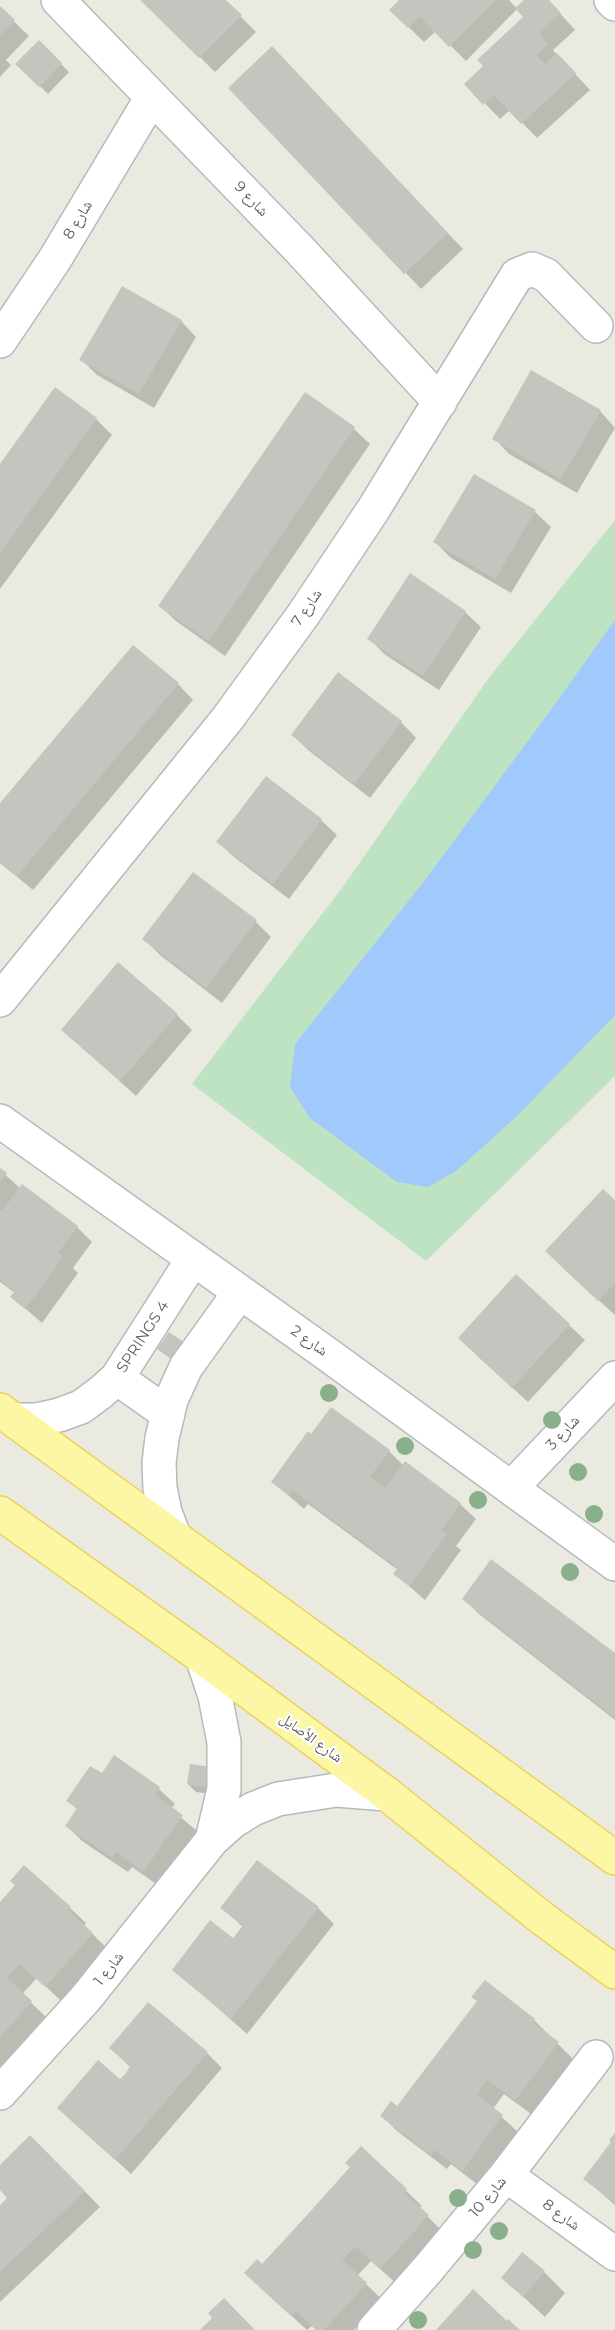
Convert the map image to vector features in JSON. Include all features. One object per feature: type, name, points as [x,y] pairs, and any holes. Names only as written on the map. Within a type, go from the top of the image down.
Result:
[{"type":"main road","points":[[7,1415],[615,1858]]},
{"type":"main road","name":"شارع الأصايل","points":[[0,1513],[202,1657],[387,1794],[543,1919],[615,1972]]},
{"type":"street","name":"شارع 9","points":[[57,0],[299,249],[440,402]]},
{"type":"street","points":[[611,0],[615,4]]},
{"type":"street","name":"شارع 8","points":[[0,341],[55,259],[152,97]]},
{"type":"street","name":"شارع 7","points":[[0,1000],[228,717],[303,615],[373,510],[512,280],[524,271],[539,271],[546,275],[596,326]]},
{"type":"street","name":"شارع 2","points":[[0,1121],[615,1564]]},
{"type":"street","name":"SPRINGS 4","points":[[7,1415],[36,1420],[59,1415],[81,1407],[100,1394],[117,1378],[194,1260]]},
{"type":"street","points":[[174,1536],[165,1512],[160,1488],[161,1446],[175,1388],[186,1367],[249,1299]]},
{"type":"street","points":[[117,1378],[168,1414]]},
{"type":"street","name":"شارع 3","points":[[512,1488],[615,1378]]},
{"type":"street","name":"شارع 1","points":[[202,1657],[215,1696],[224,1742],[225,1789],[212,1840]]},
{"type":"street","name":"شارع 1","points":[[0,2093],[86,1998],[212,1840],[232,1822],[253,1809],[278,1799],[336,1790],[387,1794]]},
{"type":"street","name":"شارع 10","points":[[374,2330],[506,2175],[596,2057]]},
{"type":"street","name":"شارع 8","points":[[506,2175],[615,2254]]},
{"type":"green space","points":[[615,520],[615,1076],[426,1261],[192,1084],[342,888],[488,679]]},
{"type":"water","points":[[615,620],[615,1015],[516,1117],[456,1171],[428,1187],[397,1182],[310,1118],[290,1087],[295,1044],[422,884]]},
{"type":"building","points":[[140,0],[226,0],[242,15],[199,58]]},
{"type":"building","points":[[399,0],[496,0],[449,47],[420,17],[408,28],[389,10]]},
{"type":"building","points":[[524,0],[549,0],[561,13],[539,33],[548,44],[536,55],[545,64],[557,53],[576,73],[521,124],[494,95],[483,105],[464,84],[483,66],[477,60],[523,17],[515,8]]},
{"type":"building","points":[[0,6],[15,20],[0,35]]},
{"type":"building","points":[[39,40],[62,63],[39,87],[15,64]]},
{"type":"building","points":[[272,46],[448,233],[404,274],[228,88]]},
{"type":"building","points":[[122,286],[182,320],[139,394],[79,360]]},
{"type":"building","points":[[531,370],[601,410],[561,479],[492,439]]},
{"type":"building","points":[[55,387],[97,418],[0,553],[0,464]]},
{"type":"building","points":[[305,392],[355,427],[209,641],[158,606]]},
{"type":"building","points":[[474,474],[536,510],[495,579],[433,542]]},
{"type":"building","points":[[410,573],[466,611],[423,676],[367,639]]},
{"type":"building","points":[[133,645],[179,683],[17,876],[0,862],[0,803]]},
{"type":"building","points":[[338,672],[402,721],[354,784],[291,735]]},
{"type":"building","points":[[266,776],[322,819],[273,884],[216,842]]},
{"type":"building","points":[[193,872],[257,920],[206,988],[142,939]]},
{"type":"building","points":[[118,962],[178,1014],[120,1081],[61,1030]]},
{"type":"building","points":[[0,1168],[7,1173],[0,1182]]},
{"type":"building","points":[[22,1184],[78,1226],[58,1253],[63,1257],[25,1309],[10,1297],[15,1291],[0,1280],[0,1210],[2,1211]]},
{"type":"building","points":[[603,1189],[615,1200],[615,1283],[598,1301],[545,1251]]},
{"type":"building","points":[[516,1274],[570,1324],[512,1388],[458,1338]]},
{"type":"building","points":[[169,1332],[188,1345],[175,1362],[157,1349]]},
{"type":"building","points":[[331,1407],[390,1450],[370,1477],[373,1480],[385,1488],[405,1461],[461,1503],[441,1530],[447,1534],[409,1586],[393,1574],[398,1568],[292,1490],[288,1495],[271,1482],[308,1431],[311,1434]]},
{"type":"building","points":[[491,1559],[615,1653],[615,1718],[462,1599]]},
{"type":"building","points":[[114,1755],[160,1787],[155,1795],[183,1815],[143,1872],[116,1852],[112,1858],[65,1826],[77,1808],[66,1801],[90,1766],[102,1773]]},
{"type":"building","points":[[190,1764],[212,1767],[209,1788],[187,1784]]},
{"type":"building","points":[[257,1860],[319,1907],[231,2019],[172,1970],[210,1920],[233,1938],[238,1932],[243,1925],[220,1908]]},
{"type":"building","points":[[24,1865],[71,1907],[68,1910],[93,1933],[45,1987],[20,1964],[7,1978],[32,2001],[0,2037],[0,1902],[15,1885],[10,1881]]},
{"type":"building","points":[[485,1980],[535,2019],[532,2022],[559,2042],[515,2100],[488,2080],[482,2087],[477,2094],[503,2115],[462,2171],[435,2150],[431,2155],[380,2116],[391,2101],[397,2106],[477,2001],[471,1997]]},
{"type":"building","points":[[148,2002],[208,2052],[115,2160],[57,2108],[98,2060],[120,2079],[126,2073],[130,2066],[109,2048]]},
{"type":"building","points":[[615,2133],[615,2203],[583,2179],[611,2142],[609,2140]]},
{"type":"building","points":[[30,2135],[85,2191],[0,2272],[0,2205],[7,2198],[0,2190],[0,2165]]},
{"type":"building","points":[[361,2146],[407,2189],[404,2193],[429,2215],[380,2269],[355,2246],[342,2260],[367,2283],[324,2330],[316,2330],[296,2311],[291,2316],[244,2273],[257,2259],[262,2264],[350,2167],[345,2163]]},
{"type":"building","points":[[522,2252],[545,2271],[523,2297],[501,2278]]},
{"type":"building","points":[[473,2289],[507,2321],[508,2319],[520,2330],[436,2330]]},
{"type":"building","points":[[224,2298],[255,2330],[200,2330],[212,2318],[208,2313]]}]
